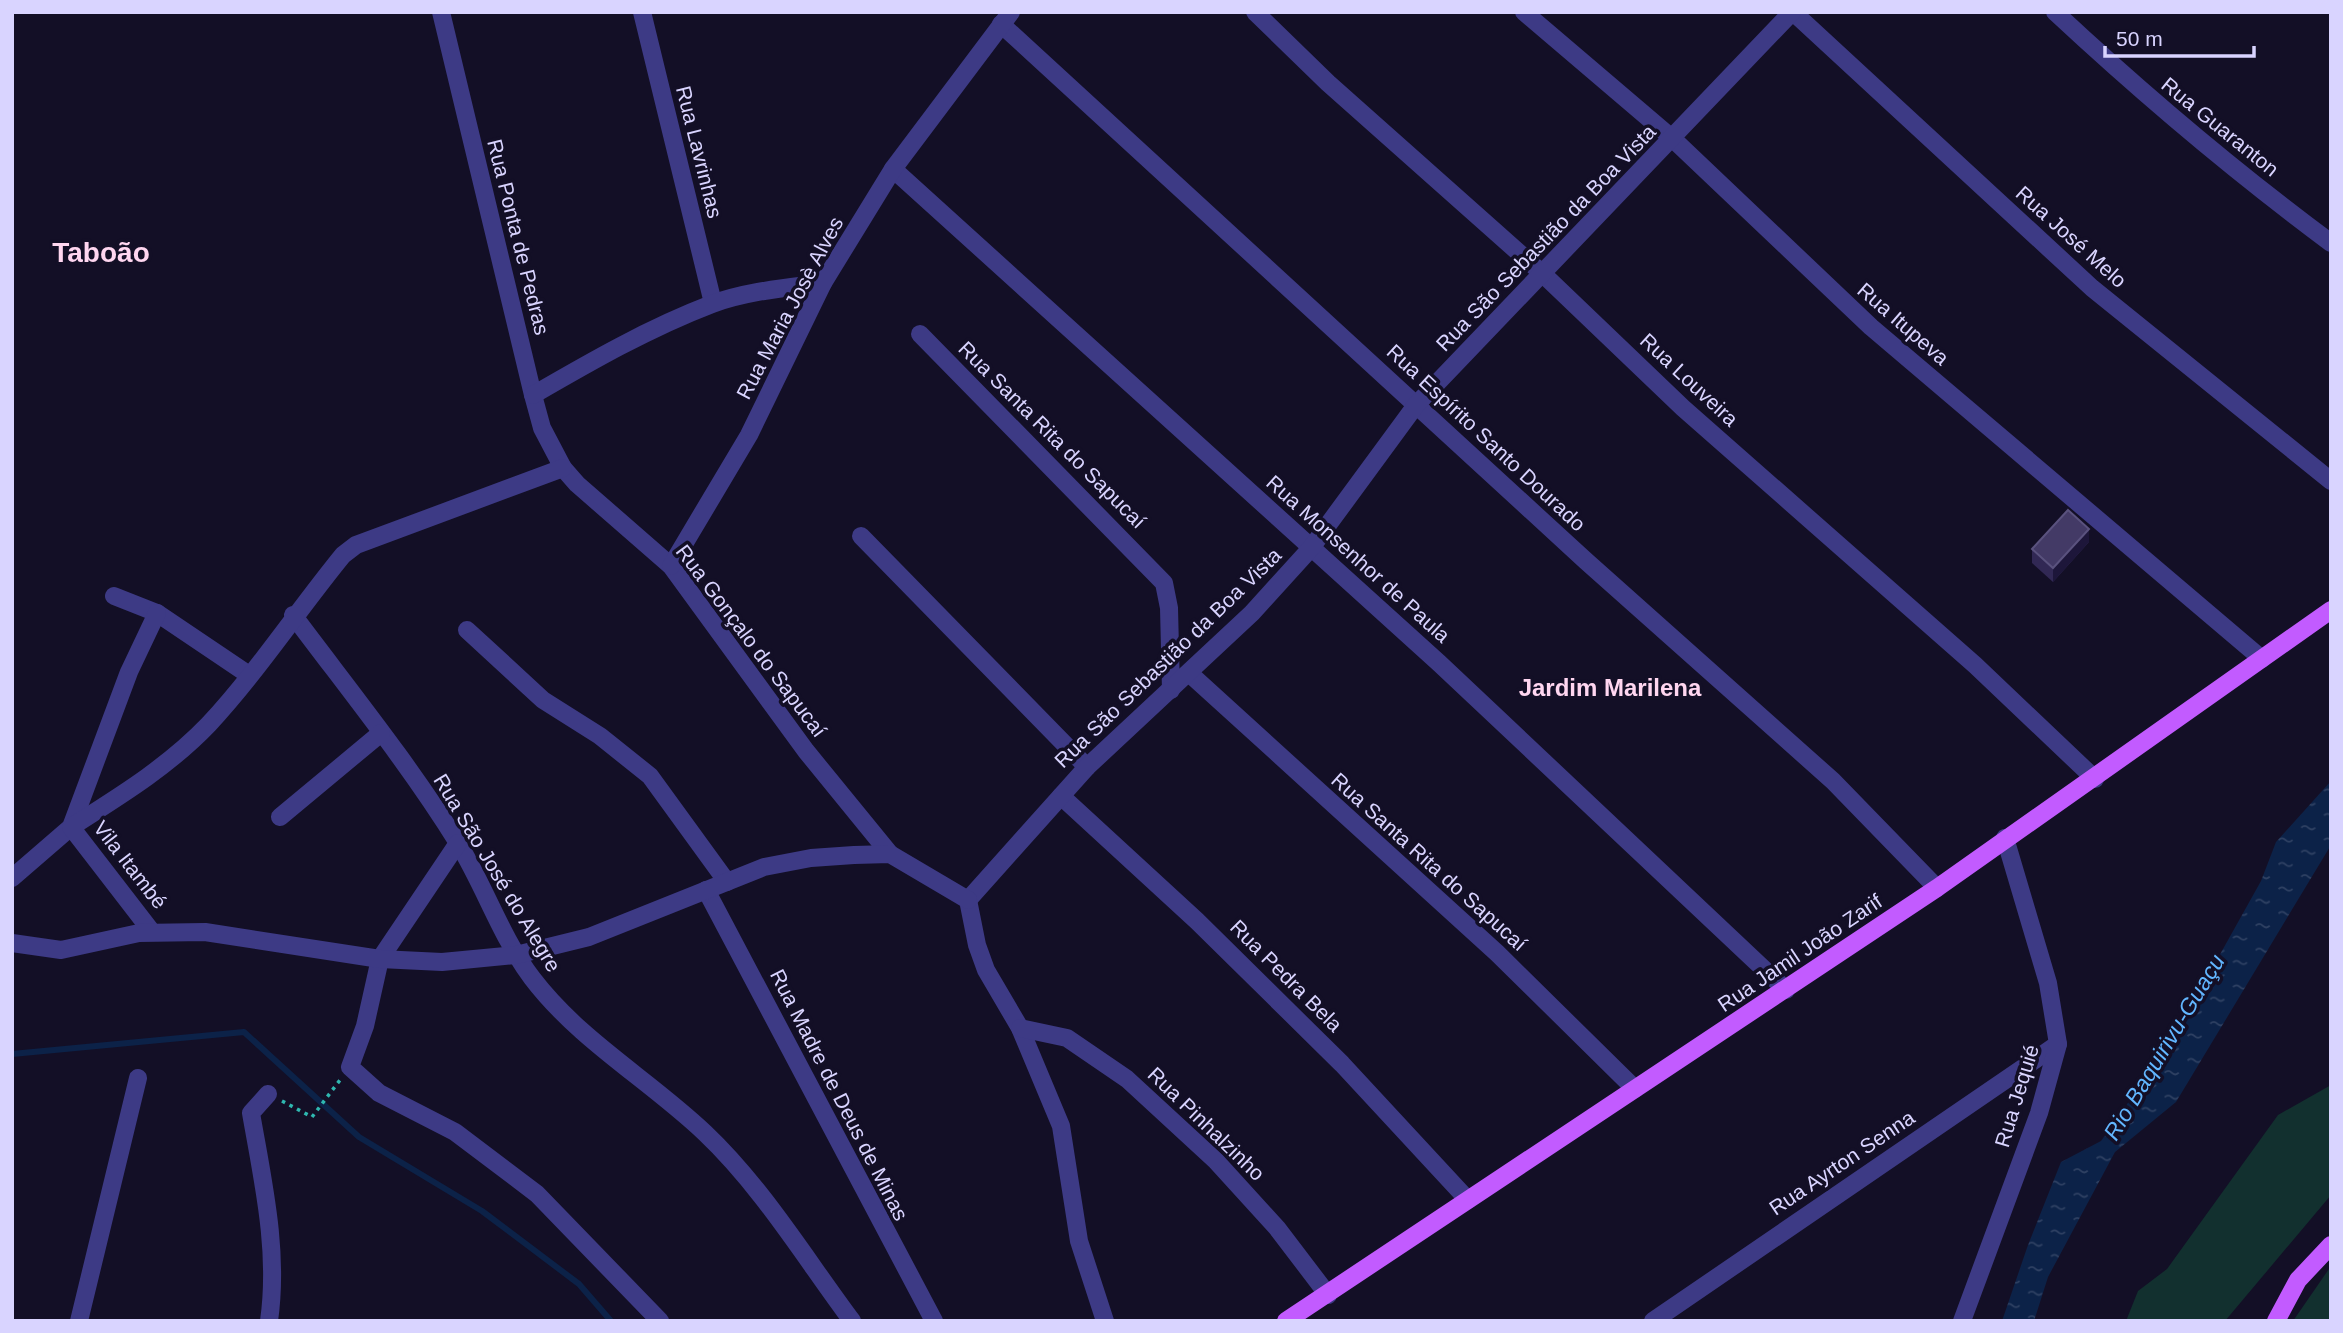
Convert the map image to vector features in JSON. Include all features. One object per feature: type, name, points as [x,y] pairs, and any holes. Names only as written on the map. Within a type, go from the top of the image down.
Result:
[{"type":"main road","name":"Rua Jamil João Zarif","points":[[1286,1321],[1937,888],[2331,610]]},
{"type":"main road","points":[[2263,1321],[2331,1245]]},
{"type":"main road","points":[[2276,1321],[2298,1280]]},
{"type":"street","name":"Rua Ponta de Pedras","points":[[441,12],[533,395],[542,428],[563,468]]},
{"type":"street","name":"Rua Lavrinhas","points":[[642,12],[713,303]]},
{"type":"street","name":"Rua Louveira","points":[[1255,12],[1328,83],[1544,275],[1683,408],[1985,674],[2095,779]]},
{"type":"street","name":"Rua Itupeva","points":[[1524,12],[1673,139],[1871,327],[2262,659]]},
{"type":"street","name":"Rua São Sebastião da Boa Vista","points":[[968,900],[1087,767],[1251,613],[1311,548],[1416,405],[1544,275],[1793,12]]},
{"type":"street","name":"Rua José Melo","points":[[1793,12],[2092,288],[2331,481]]},
{"type":"street","name":"Rua Guaranton","points":[[2054,12],[2232,169],[2331,243]]},
{"type":"street","name":"Rua Maria Josè Alves","points":[[671,566],[749,435],[823,283],[892,169],[1006,18]]},
{"type":"street","name":"Rua Espírito Santo Dourado","points":[[1006,18],[1416,405],[1833,781],[1937,888]]},
{"type":"street","name":"Rua Monsenhor de Paula","points":[[892,169],[1311,548],[1786,990]]},
{"type":"street","points":[[533,395],[638,337],[713,303],[762,291],[823,283]]},
{"type":"street","name":"Rua Santa Rita do Sapucaí","points":[[919,334],[1159,577],[1169,608],[1171,690]]},
{"type":"street","points":[[12,878],[71,827],[134,787],[172,758],[209,724],[293,615],[343,555],[356,545],[563,468]]},
{"type":"street","name":"Rua Gonçalo do Sapucaí","points":[[563,468],[577,484],[671,566],[806,751],[890,854]]},
{"type":"street","points":[[861,536],[1087,767]]},
{"type":"street","points":[[114,596],[157,613],[249,675]]},
{"type":"street","points":[[71,827],[129,672],[157,613]]},
{"type":"street","name":"Rua São José do Alegre","points":[[293,615],[381,733],[458,843],[516,956],[565,1019],[606,1055],[674,1105],[735,1164],[852,1321]]},
{"type":"street","points":[[467,629],[543,700],[600,736],[650,776],[727,881]]},
{"type":"street","name":"Rua Santa Rita do Sapucaí","points":[[1189,673],[1497,953],[1635,1089]]},
{"type":"street","points":[[280,817],[381,733]]},
{"type":"street","name":"Rua Pedra Bela","points":[[1061,796],[1197,921],[1342,1064],[1468,1200]]},
{"type":"street","name":"Vila Itambé","points":[[71,827],[152,932]]},
{"type":"street","name":"Rua Jequié","points":[[1962,1321],[2039,1113],[2058,1044],[2048,983],[2005,838]]},
{"type":"street","points":[[458,843],[380,959],[365,1026],[350,1067],[379,1093],[455,1132],[537,1194],[660,1321]]},
{"type":"street","points":[[12,943],[61,950],[152,932],[205,932],[380,959],[442,962],[516,956],[589,937],[764,867],[811,858],[890,854],[968,900],[976,945],[986,970],[1020,1028],[1061,1126],[1079,1241],[1105,1321]]},
{"type":"street","name":"Rua Madre de Deus de Minas","points":[[706,890],[934,1321]]},
{"type":"street","name":"Rua Pinhalzinho","points":[[1020,1028],[1067,1038],[1127,1079],[1216,1161],[1277,1228],[1328,1295]]},
{"type":"street","name":"Rua Ayrton Senna","points":[[1653,1321],[2058,1044]]},
{"type":"street","points":[[79,1321],[138,1078]]},
{"type":"street","points":[[268,1094],[251,1113],[270,1222],[273,1262],[269,1321]]},
{"type":"path","points":[[268,1094],[312,1117],[350,1067]]},
{"type":"green space","points":[[2331,1085],[2331,1195],[2225,1321],[2126,1321],[2138,1291],[2167,1269],[2278,1115]]},
{"type":"green space","points":[[2331,1266],[2331,1321],[2293,1321]]},
{"type":"water","name":"Rio Baquirivu-Guaçu","points":[[2331,781],[2331,845],[2176,1102],[2115,1152],[2048,1277],[2034,1321],[2002,1321],[2061,1162],[2101,1141],[2124,1109],[2199,992],[2261,881],[2276,842]]},
{"type":"building","points":[[2068,510],[2089,529],[2053,568],[2032,549]]},
{"type":"waterway","points":[[12,1054],[244,1032],[359,1137],[482,1211],[579,1284],[611,1321]]},
{"type":"district","name":"Taboão","points":[[101,252]]},
{"type":"district","name":"Jardim Marilena","points":[[1610,688]]}]
